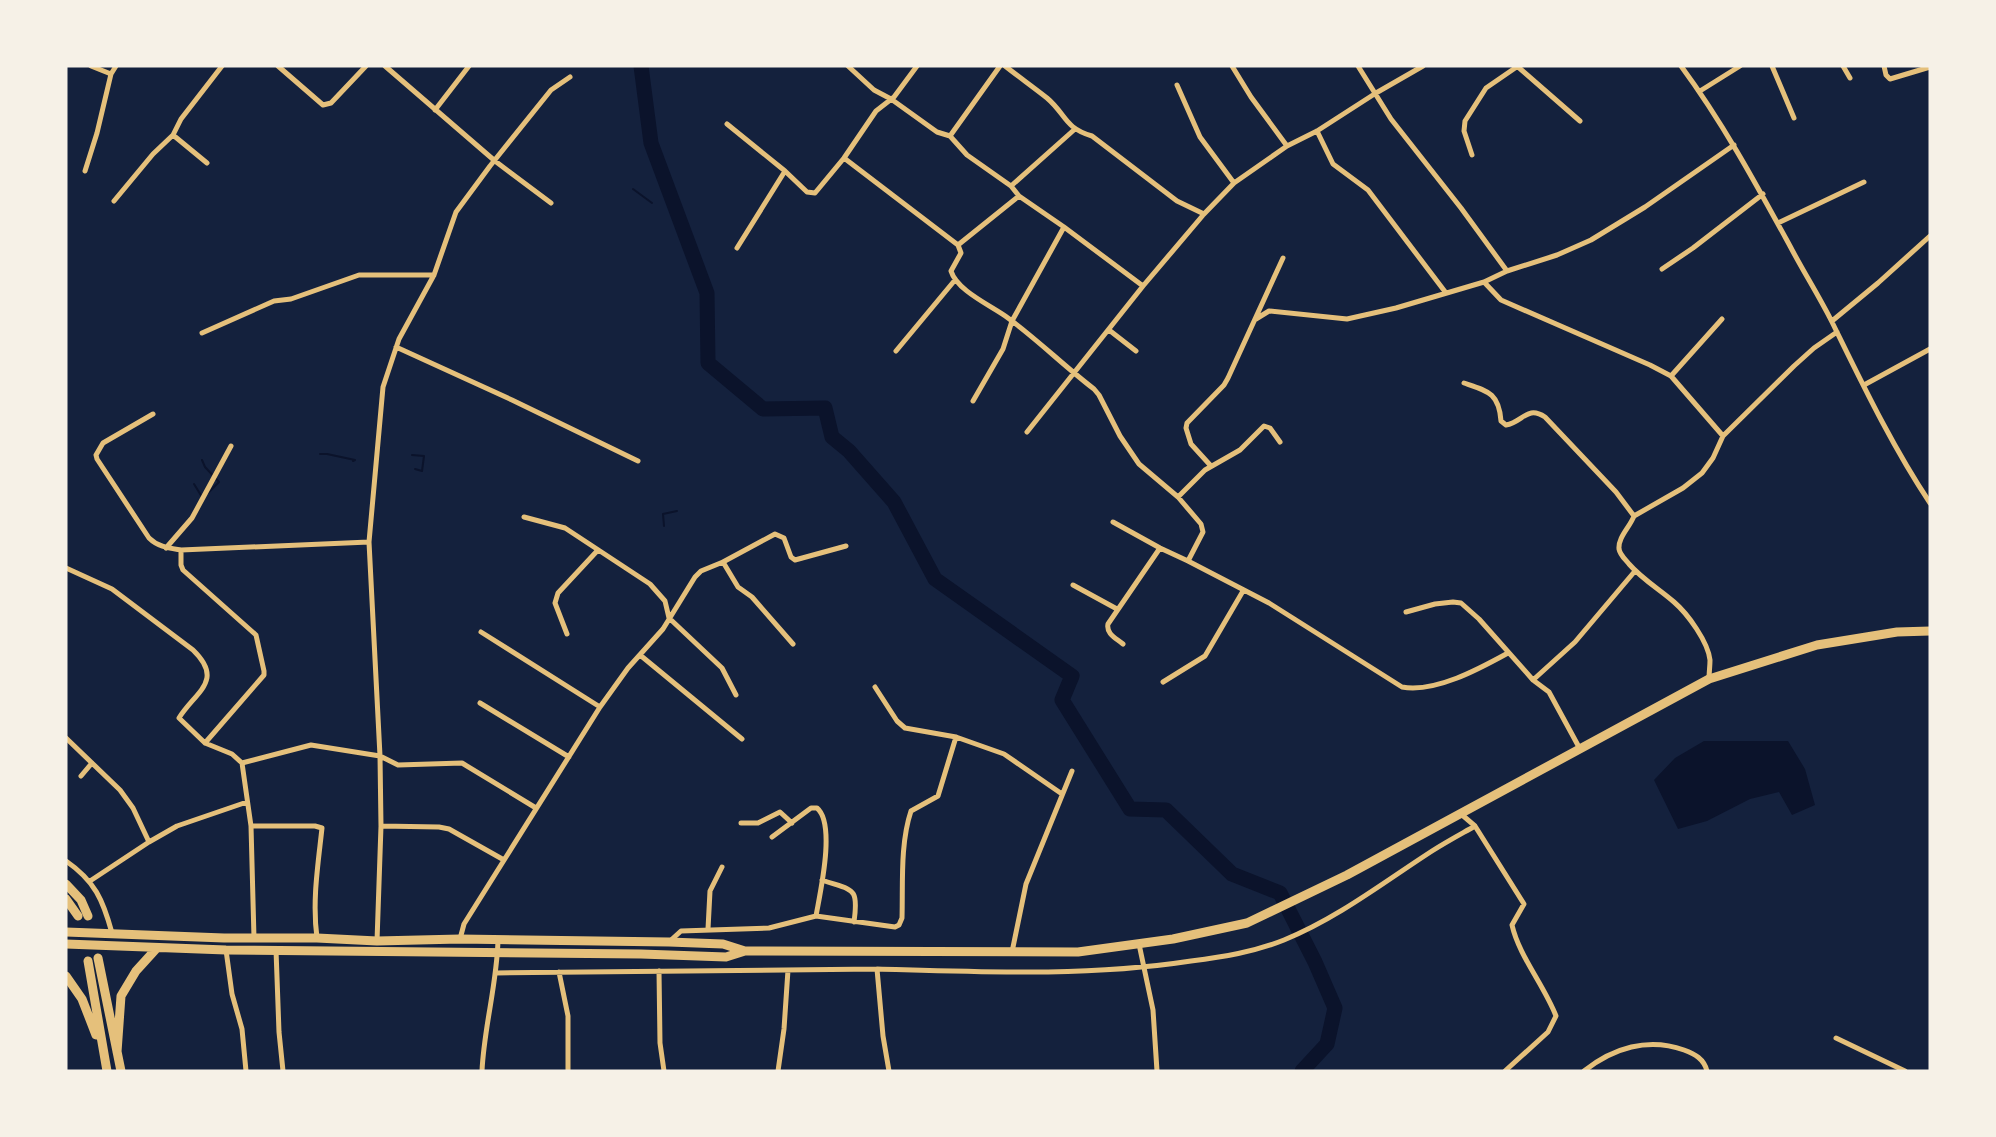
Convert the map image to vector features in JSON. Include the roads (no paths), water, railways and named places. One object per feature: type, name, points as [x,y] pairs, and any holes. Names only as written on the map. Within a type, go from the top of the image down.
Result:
[{"type":"highway","points":[[66,932],[378,941],[460,939],[669,942],[723,944],[745,951],[1078,952],[1173,939],[1247,923],[1347,875],[1709,679],[1817,645],[1897,632],[1930,630]]},
{"type":"highway","points":[[66,884],[81,900],[83,916],[66,899]]},
{"type":"highway","points":[[66,944],[156,949],[641,954],[726,957],[745,951]]},
{"type":"highway","points":[[117,1052],[122,996],[136,971],[156,949]]},
{"type":"highway","points":[[98,958],[121,1071]]},
{"type":"highway","points":[[88,961],[107,1071]]},
{"type":"highway","points":[[66,976],[82,999],[104,1053]]},
{"type":"street","points":[[92,66],[111,74]]},
{"type":"street","points":[[85,171],[97,134],[111,74],[116,66]]},
{"type":"street","points":[[114,201],[172,135],[222,66]]},
{"type":"street","points":[[278,66],[323,105],[327,105],[332,103],[366,66]]},
{"type":"street","points":[[385,66],[495,161],[551,203]]},
{"type":"street","points":[[435,110],[469,66]]},
{"type":"street","points":[[849,66],[874,90],[891,99],[938,132],[950,136],[967,155],[1011,186],[1019,196],[1064,226],[1143,286]]},
{"type":"street","points":[[727,124],[807,192],[815,193],[844,158],[876,111],[891,99],[917,66]]},
{"type":"street","points":[[950,136],[1000,66]]},
{"type":"street","points":[[1005,66],[1048,99],[1066,122],[1092,136],[1177,201],[1204,214]]},
{"type":"street","points":[[1232,66],[1251,97],[1287,146]]},
{"type":"street","points":[[1358,66],[1392,118],[1507,272]]},
{"type":"street","points":[[1027,432],[1143,286],[1204,214],[1234,183],[1287,146],[1317,132],[1376,93],[1423,66]]},
{"type":"street","points":[[1472,155],[1464,131],[1465,121],[1486,88],[1517,66],[1580,121]]},
{"type":"street","points":[[1681,66],[1700,91],[1762,194],[1832,321],[1909,471],[1930,503]]},
{"type":"street","points":[[1700,91],[1740,66]]},
{"type":"street","points":[[1772,66],[1794,118]]},
{"type":"street","points":[[1843,66],[1850,78]]},
{"type":"street","points":[[1884,66],[1886,75],[1890,79],[1930,68]]},
{"type":"street","points":[[378,941],[380,756],[369,542],[383,387],[396,347],[434,275],[456,212],[551,90],[570,77]]},
{"type":"street","points":[[1177,85],[1200,136],[1234,183]]},
{"type":"street","points":[[1011,186],[1076,129]]},
{"type":"street","points":[[1317,132],[1333,164],[1368,190],[1446,293]]},
{"type":"street","points":[[172,135],[207,164]]},
{"type":"street","points":[[1256,319],[1269,311],[1347,319],[1396,308],[1484,282],[1591,240],[1645,207],[1734,145]]},
{"type":"street","points":[[844,158],[956,245],[961,253],[951,272],[955,279],[980,301],[1012,321],[1099,395],[1124,443],[1139,464],[1178,497],[1203,528],[1188,561]]},
{"type":"street","points":[[737,248],[785,171]]},
{"type":"street","points":[[1778,223],[1864,182]]},
{"type":"street","points":[[1662,269],[1693,248],[1762,194]]},
{"type":"street","points":[[956,245],[1019,196]]},
{"type":"street","points":[[974,401],[1003,349],[1012,321],[1064,226]]},
{"type":"street","points":[[1832,321],[1930,236]]},
{"type":"street","points":[[1211,466],[1191,444],[1186,428],[1187,423],[1224,385],[1283,258]]},
{"type":"street","points":[[202,333],[274,301],[291,299],[359,275],[434,275]]},
{"type":"street","points":[[896,351],[955,279]]},
{"type":"street","points":[[1484,282],[1501,300],[1650,364],[1671,376],[1723,436]]},
{"type":"street","points":[[1671,376],[1722,319]]},
{"type":"street","points":[[1109,330],[1136,351]]},
{"type":"street","points":[[1709,679],[1710,658],[1689,618],[1676,603],[1635,571],[1621,555],[1619,548],[1621,539],[1634,516],[1683,489],[1702,473],[1713,458],[1723,436],[1794,366],[1837,332]]},
{"type":"street","points":[[396,347],[638,461]]},
{"type":"street","points":[[1864,385],[1930,348]]},
{"type":"street","points":[[1464,383],[1489,391],[1500,407],[1501,421],[1506,426],[1531,412],[1538,412],[1545,417],[1616,492],[1634,516]]},
{"type":"street","points":[[153,414],[104,443],[96,455],[154,543],[166,548],[182,550],[369,542]]},
{"type":"street","points":[[1178,497],[1202,472],[1240,450],[1264,426],[1270,428],[1280,442]]},
{"type":"street","points":[[166,548],[192,518],[231,446]]},
{"type":"street","points":[[524,517],[565,528],[650,584],[665,601],[669,618],[722,668],[736,694]]},
{"type":"street","points":[[1113,522],[1287,614],[1402,687],[1414,688],[1436,684],[1482,668],[1508,653]]},
{"type":"street","points":[[460,939],[464,924],[600,707],[628,668],[663,629],[695,577],[701,571],[775,534],[784,538],[791,557],[795,560],[846,546]]},
{"type":"street","points":[[1123,644],[1109,634],[1107,627],[1160,548]]},
{"type":"street","points":[[182,550],[183,570],[256,635],[264,671],[264,675],[205,743]]},
{"type":"street","points":[[567,634],[555,598],[598,550]]},
{"type":"street","points":[[723,562],[738,587],[754,600],[793,644]]},
{"type":"street","points":[[66,568],[112,589],[193,651],[205,663],[206,683],[179,718],[205,743],[232,754],[242,763],[250,826],[254,938]]},
{"type":"street","points":[[1533,680],[1575,642],[1635,571]]},
{"type":"street","points":[[1073,585],[1117,609]]},
{"type":"street","points":[[1163,682],[1205,656],[1243,591]]},
{"type":"street","points":[[1406,612],[1435,604],[1461,603],[1533,680],[1549,692],[1580,749]]},
{"type":"street","points":[[481,632],[600,707]]},
{"type":"street","points":[[640,655],[742,739]]},
{"type":"street","points":[[875,687],[897,721],[905,728],[956,737],[1004,754],[1062,794]]},
{"type":"street","points":[[480,703],[569,757]]},
{"type":"street","points":[[669,942],[681,931],[769,928],[816,916],[895,927],[901,923],[908,819],[911,811],[938,796],[956,737]]},
{"type":"street","points":[[66,738],[120,790],[149,842]]},
{"type":"street","points":[[242,763],[311,745],[380,756],[399,765],[466,764],[536,808]]},
{"type":"street","points":[[81,776],[92,763]]},
{"type":"street","points":[[1012,952],[1026,884],[1072,771]]},
{"type":"street","points":[[90,881],[177,826],[247,802]]},
{"type":"street","points":[[772,837],[814,807],[822,813],[826,848],[816,916]]},
{"type":"street","points":[[741,824],[758,823],[778,812],[783,813],[792,823]]},
{"type":"street","points":[[1461,814],[1475,826],[1524,904],[1512,925],[1516,940],[1556,1016],[1548,1032],[1505,1071]]},
{"type":"street","points":[[250,826],[315,826],[322,828],[316,883],[317,938]]},
{"type":"street","points":[[381,826],[449,829],[504,860]]},
{"type":"street","points":[[495,973],[878,969],[1051,974],[1143,967],[1249,952],[1284,940],[1314,926],[1362,899],[1434,850],[1475,826]]},
{"type":"street","points":[[66,861],[90,881],[99,895],[112,933]]},
{"type":"street","points":[[708,929],[710,891],[722,867]]},
{"type":"street","points":[[822,880],[851,890],[855,894],[857,901],[854,922]]},
{"type":"street","points":[[482,1071],[498,940]]},
{"type":"street","points":[[1139,944],[1153,1010],[1157,1071]]},
{"type":"street","points":[[226,950],[232,994],[242,1029],[246,1071]]},
{"type":"street","points":[[276,950],[283,1071]]},
{"type":"street","points":[[878,969],[883,1036],[889,1071]]},
{"type":"street","points":[[778,1071],[784,1029],[788,970]]},
{"type":"street","points":[[659,971],[660,1042],[664,1071]]},
{"type":"street","points":[[559,972],[568,1016],[568,1071]]},
{"type":"street","points":[[1836,1038],[1905,1071]]},
{"type":"street","points":[[1584,1071],[1613,1052],[1632,1046],[1656,1044],[1671,1046],[1700,1058],[1707,1071]]},
{"type":"water","points":[[1704,741],[1788,741],[1805,769],[1815,805],[1792,815],[1779,792],[1750,799],[1707,821],[1678,829],[1654,780],[1675,758]]},
{"type":"waterway","points":[[641,66],[651,143],[707,293],[708,363],[763,409],[825,408],[832,437],[849,451],[894,502],[935,579],[1072,676],[1062,700],[1130,809],[1166,810],[1232,874],[1280,893],[1315,962],[1335,1008],[1327,1044],[1302,1071]]},
{"type":"waterway","points":[[633,189],[652,203]]},
{"type":"waterway","points":[[320,454],[355,460],[353,461]]},
{"type":"waterway","points":[[412,455],[424,456],[422,471],[415,469]]},
{"type":"waterway","points":[[202,460],[205,467],[219,482],[208,493]]},
{"type":"waterway","points":[[194,484],[202,497]]},
{"type":"waterway","points":[[664,526],[663,514],[677,511]]}]
